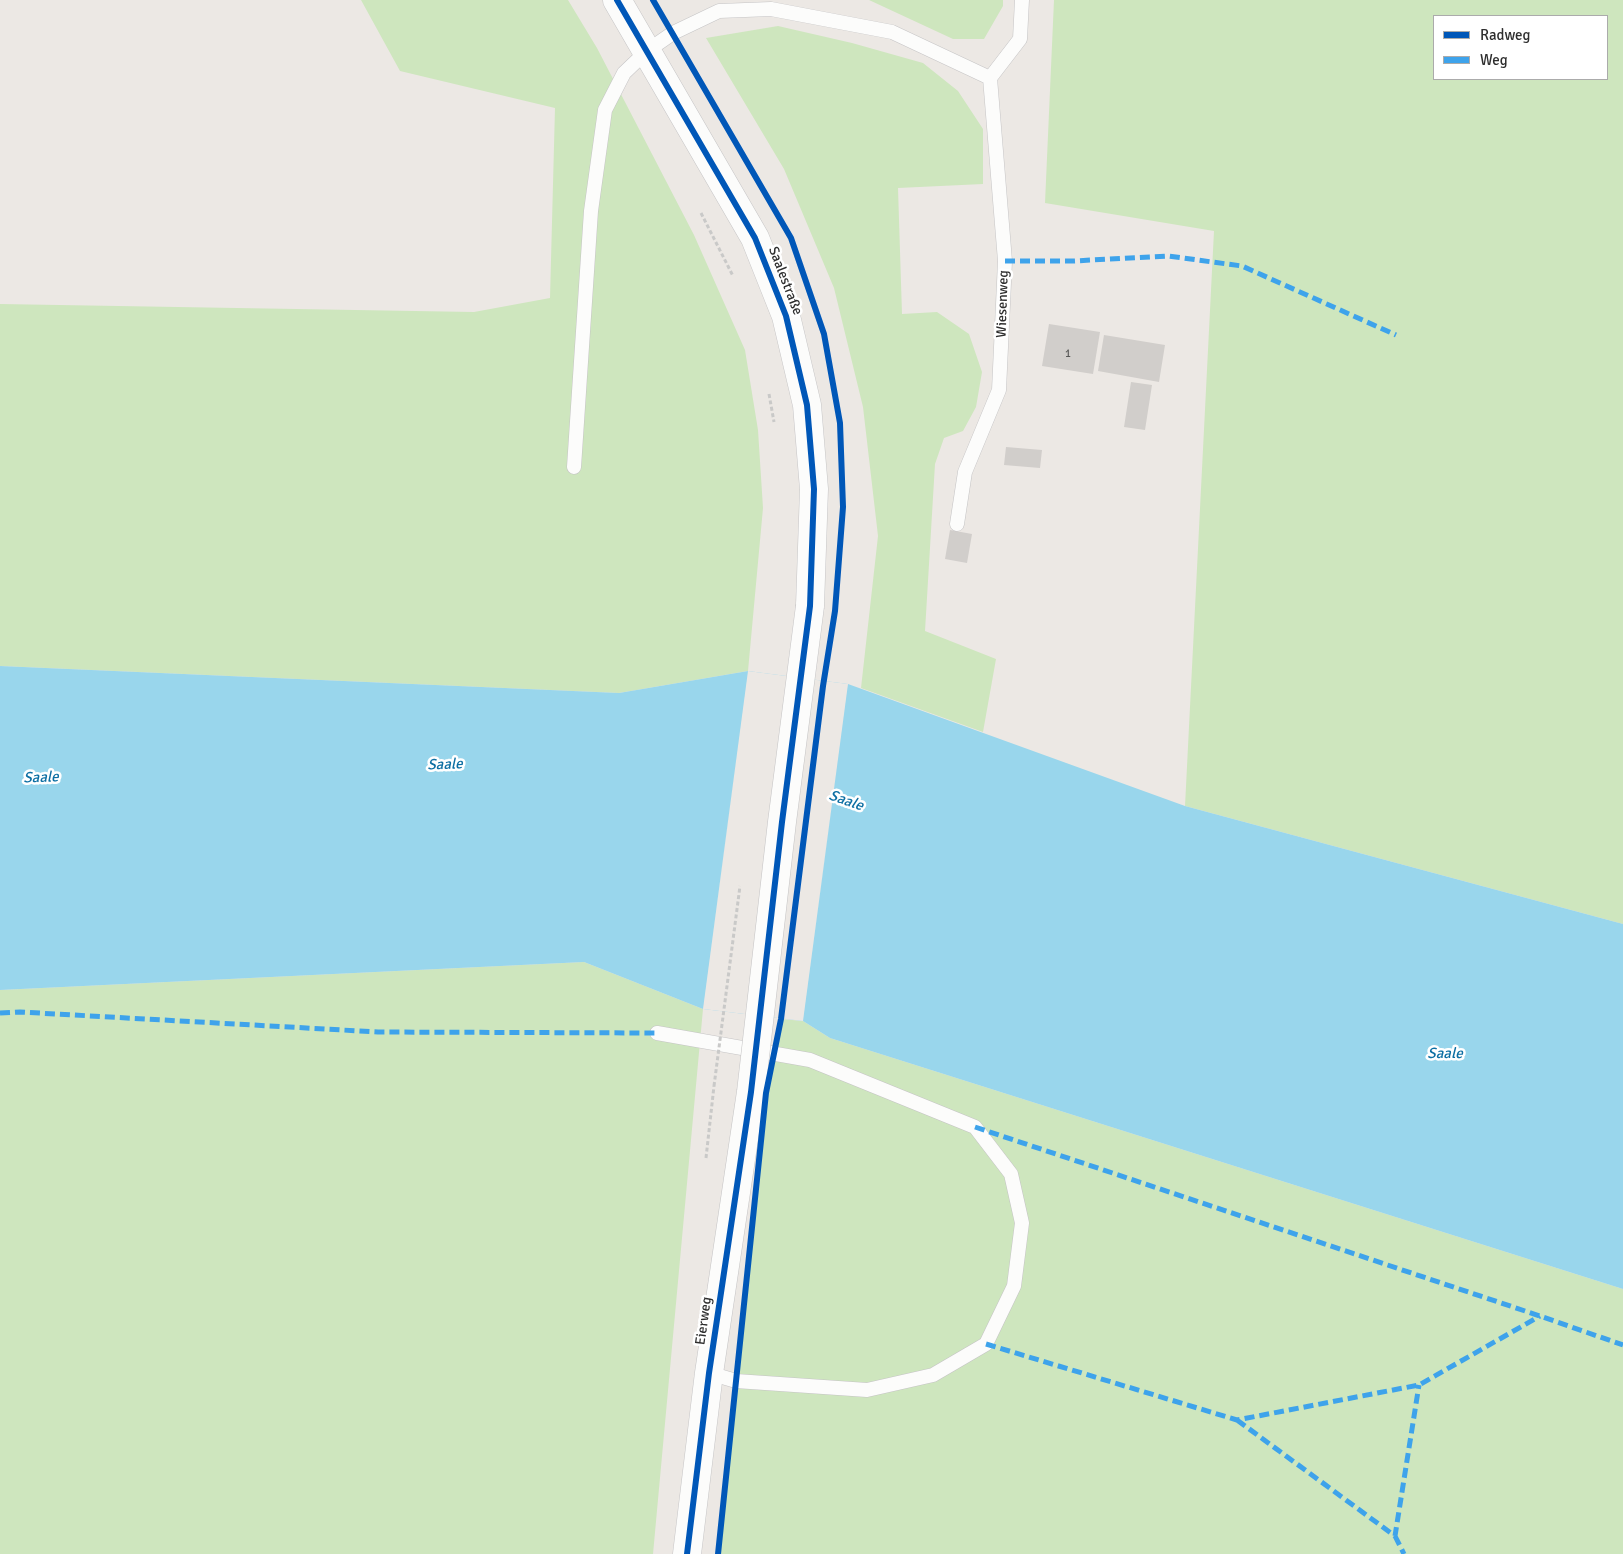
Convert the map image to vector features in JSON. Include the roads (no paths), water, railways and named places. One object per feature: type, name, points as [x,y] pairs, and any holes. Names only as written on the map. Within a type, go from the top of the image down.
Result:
[{"type":"street","name":"Saalestraße","points":[[617,0],[755,238],[786,316],[807,404],[814,489],[810,606],[782,822],[751,1092]]},
{"type":"street","name":"Eierweg","points":[[687,1554],[709,1373],[751,1092]]},
{"type":"lane","points":[[574,467],[591,211],[605,110],[624,73],[647,51],[673,34],[719,11],[771,9],[892,32],[990,78],[1020,39],[1022,0]]},
{"type":"lane","name":"Wiesenweg","points":[[957,524],[965,472],[1000,390],[1005,260],[990,78]]},
{"type":"lane","points":[[657,1033],[810,1060],[975,1127],[1011,1174],[1022,1223],[1014,1286],[986,1344],[933,1375],[867,1390],[736,1380],[709,1373]]},
{"type":"water","name":"Saale","points":[[0,666],[619,693],[748,671],[848,684],[1185,806],[1623,924],[1623,1289],[830,1038],[803,1021],[703,1009],[584,962],[0,990]]}]
